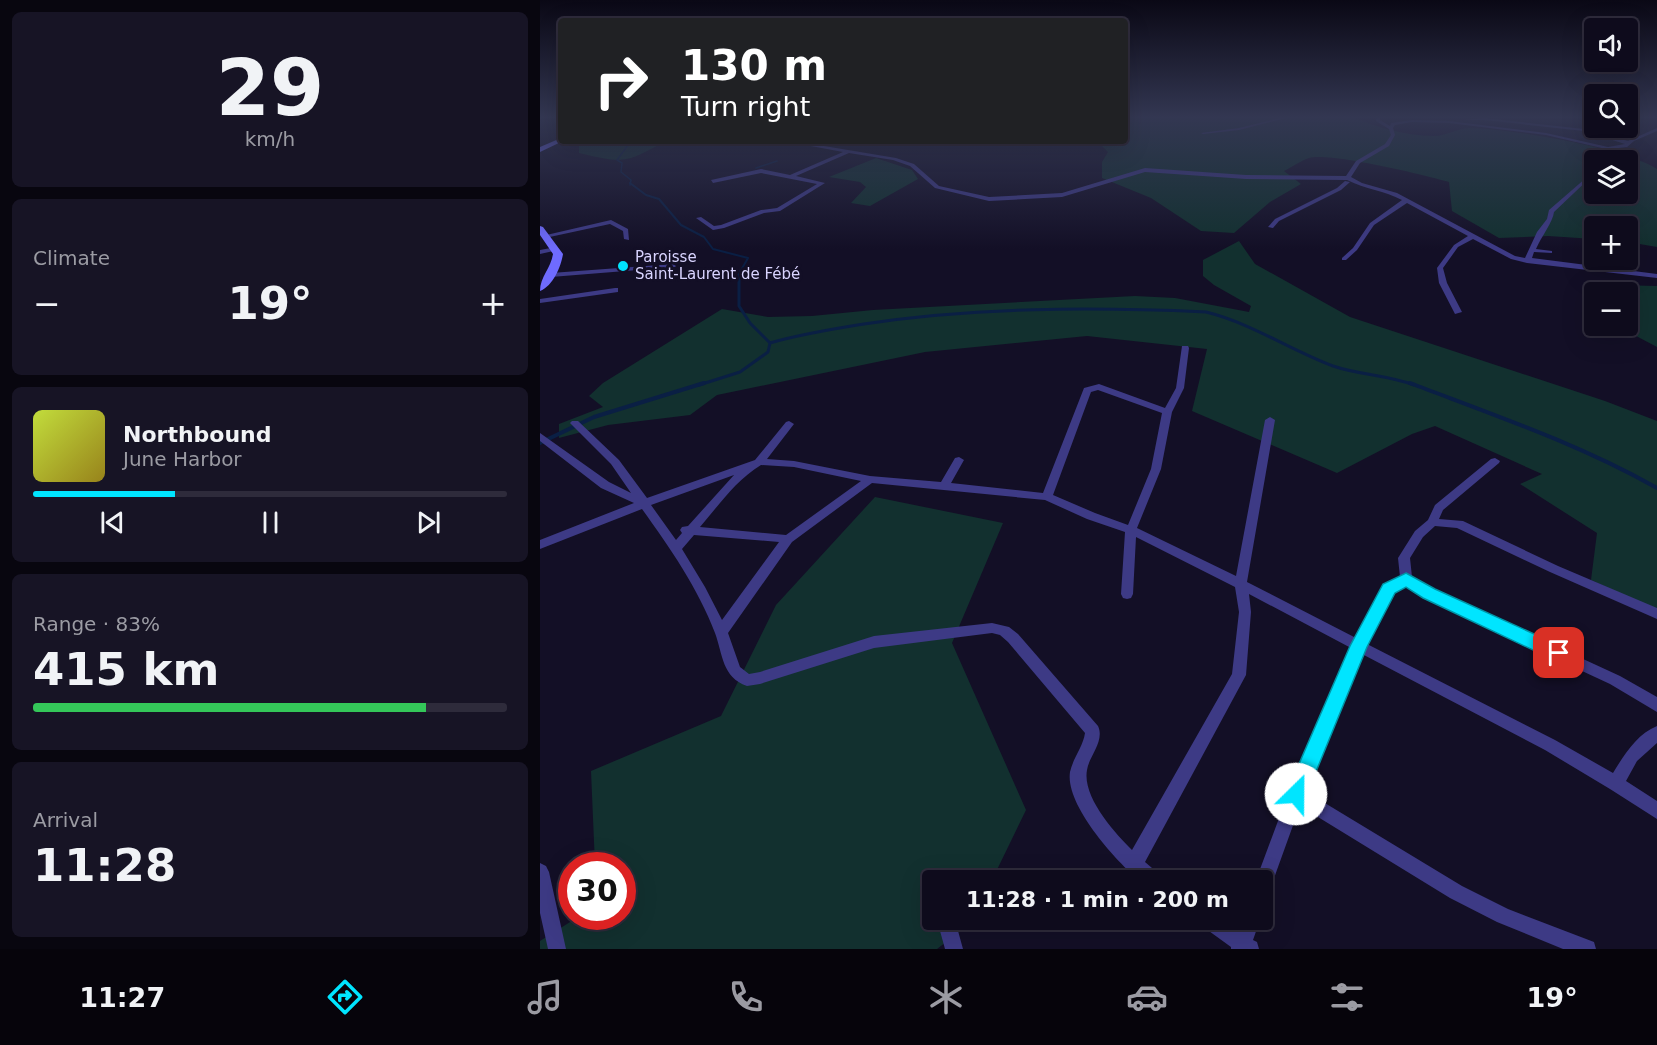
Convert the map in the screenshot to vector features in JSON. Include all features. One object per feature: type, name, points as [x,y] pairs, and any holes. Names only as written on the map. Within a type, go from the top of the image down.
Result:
[{"type":"street","points":[[792,176],[829,160]]},
{"type":"street","points":[[892,160],[906,163],[936,187],[989,199],[1062,195],[1145,170],[1348,180],[1390,192],[1505,255],[1527,261],[1657,276]]},
{"type":"street","points":[[1271,227],[1277,220],[1348,180],[1360,160]]},
{"type":"street","points":[[699,218],[713,228],[722,227],[759,213],[778,210],[822,184],[792,176],[756,171],[713,181]]},
{"type":"street","points":[[1527,261],[1540,232],[1550,219],[1551,211],[1584,181]]},
{"type":"street","points":[[1344,259],[1354,249],[1367,228],[1405,201]]},
{"type":"street","points":[[541,287],[551,275],[558,254],[543,232],[611,222],[626,230],[627,239]]},
{"type":"street","points":[[1458,312],[1443,283],[1440,268],[1456,246],[1471,237]]},
{"type":"street","points":[[540,252],[555,249]]},
{"type":"street","points":[[1531,250],[1550,252]]},
{"type":"street","points":[[551,275],[673,266]]},
{"type":"street","points":[[540,301],[615,290]]},
{"type":"street","points":[[1127,594],[1131,530],[1156,469],[1167,412],[1180,388],[1185,348]]},
{"type":"street","points":[[1047,497],[1087,390],[1099,387],[1167,412]]},
{"type":"street","points":[[1134,864],[1239,675],[1245,612],[1241,584],[1270,420]]},
{"type":"street","points":[[575,423],[615,462],[676,548],[701,590],[721,632],[734,671],[747,680],[760,678],[874,642],[992,628],[1004,631],[1013,638],[1093,731],[1093,741],[1080,766],[1078,778],[1083,796],[1102,828],[1121,852],[1142,870]]},
{"type":"street","points":[[676,548],[688,530],[733,482],[744,471],[759,462],[789,424]]},
{"type":"street","points":[[540,436],[605,485],[644,504]]},
{"type":"street","points":[[944,485],[959,459]]},
{"type":"street","points":[[1406,579],[1404,558],[1419,534],[1432,522],[1439,508],[1495,461]]},
{"type":"street","points":[[540,545],[759,462],[794,464],[870,479],[1047,497],[1131,530],[1241,584],[1550,745],[1616,783],[1657,812]]},
{"type":"street","points":[[721,632],[788,539],[870,479]]},
{"type":"street","points":[[1432,522],[1459,524],[1554,570],[1657,614]]},
{"type":"street","points":[[688,530],[788,539]]},
{"type":"street","points":[[1269,870],[1296,794],[1359,646],[1389,588],[1406,579]]},
{"type":"street","points":[[1406,579],[1429,594],[1614,680],[1657,705]]},
{"type":"street","points":[[1616,783],[1632,756],[1657,733]]},
{"type":"street","points":[[1296,794],[1456,892],[1557,943],[1587,949]]},
{"type":"street","points":[[540,872],[557,949]]},
{"type":"street","points":[[949,930],[954,949]]},
{"type":"street","points":[[1221,930],[1244,947],[1248,930]]},
{"type":"green space","points":[[870,160],[883,160],[912,170],[918,179],[870,206],[851,203],[866,187],[860,182],[829,177]]},
{"type":"green space","points":[[1103,160],[1304,160],[1284,171],[1301,184],[1270,202],[1234,233],[1201,231],[1151,198],[1102,178]]},
{"type":"green space","points":[[1350,160],[1584,160],[1584,204],[1638,204],[1639,160],[1657,169],[1657,247],[1638,244],[1638,216],[1584,216],[1584,238],[1548,236],[1499,238],[1452,211],[1449,182]]},
{"type":"green space","points":[[1239,241],[1255,264],[1350,317],[1605,401],[1657,421],[1657,610],[1591,580],[1597,533],[1520,484],[1542,474],[1435,426],[1412,434],[1337,473],[1192,411],[1207,349],[1087,336],[925,352],[717,395],[690,415],[608,425],[559,438],[559,424],[603,407],[589,396],[603,383],[722,309],[768,317],[812,316],[873,310],[1135,296],[1175,298],[1249,312],[1251,306],[1214,285],[1203,276],[1203,260]]},
{"type":"green space","points":[[1638,286],[1657,286],[1657,347],[1636,336],[1638,336]]},
{"type":"green space","points":[[875,497],[1003,523],[952,643],[1026,810],[997,870],[922,870],[922,930],[961,930],[937,949],[540,949],[540,941],[558,930],[636,930],[636,852],[594,852],[591,771],[721,716],[776,605]]},
{"type":"waterway","points":[[617,160],[622,163],[621,172],[631,180],[630,183]]},
{"type":"waterway","points":[[756,168],[777,161]]},
{"type":"waterway","points":[[630,183],[646,195],[659,199],[681,225],[704,237],[713,249],[748,258],[740,272]]},
{"type":"waterway","points":[[741,271],[739,306],[750,323],[770,343]]},
{"type":"waterway","points":[[770,343],[805,334],[864,324],[949,314],[1077,309],[1206,312],[1239,323],[1333,366],[1414,385]]},
{"type":"waterway","points":[[699,385],[740,372],[768,352],[770,343]]},
{"type":"waterway","points":[[540,443],[594,417],[704,383]]},
{"type":"waterway","points":[[1410,383],[1567,444],[1657,488]]},
{"type":"place","name":"Paroisse Saint-Laurent de Fébé","points":[[623,266]]},
{"type":"route","points":[[1296,794],[1359,646],[1389,588],[1406,579],[1429,594],[1559,653]]}]
